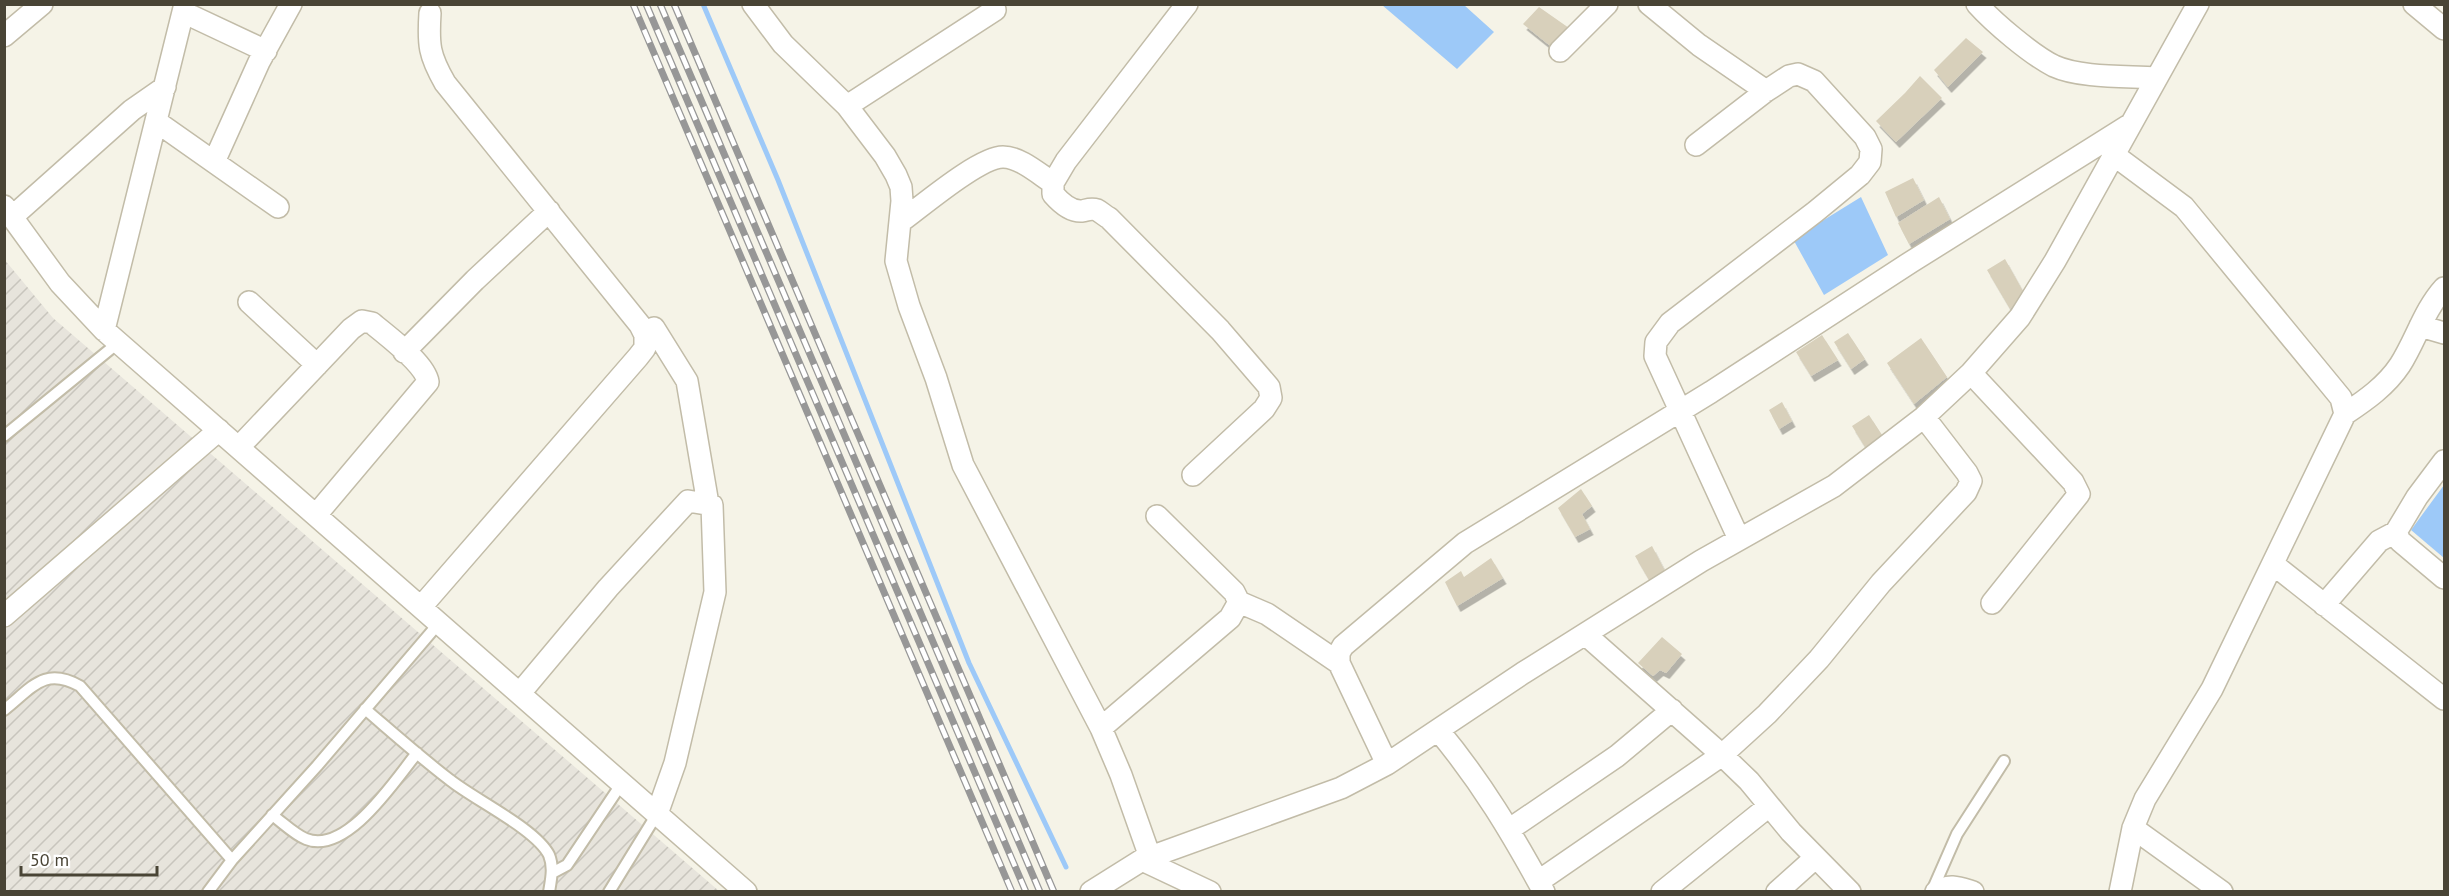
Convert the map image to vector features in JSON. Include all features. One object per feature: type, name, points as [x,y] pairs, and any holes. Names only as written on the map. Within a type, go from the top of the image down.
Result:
[{"type":"street","points":[[4,36],[42,4]]},
{"type":"street","points":[[214,162],[266,51],[291,4]]},
{"type":"street","points":[[753,4],[783,44],[847,106],[885,156],[896,175],[901,187],[902,201],[896,261],[963,465],[1101,728],[1121,775],[1146,858],[1210,891]]},
{"type":"street","points":[[1187,4],[1066,161],[1053,183],[1053,194],[1060,203],[1080,211],[1097,210],[1109,218],[1220,330],[1269,387],[1271,398],[1264,409],[1193,475]]},
{"type":"street","points":[[1560,51],[1606,4]]},
{"type":"street","points":[[1649,4],[1699,45],[1766,91]]},
{"type":"street","points":[[1977,4],[2031,51],[2055,66],[2082,72],[2156,78]]},
{"type":"street","points":[[1104,888],[1146,858],[1341,788],[1387,764],[1701,561],[1834,486],[1924,417],[1971,373],[2020,317],[2055,261],[2198,4]]},
{"type":"street","points":[[2414,4],[2445,29]]},
{"type":"street","points":[[111,336],[184,8],[266,51]]},
{"type":"street","points":[[847,106],[995,10]]},
{"type":"street","points":[[421,607],[608,394],[645,348],[645,335],[640,324],[445,83],[434,63],[428,44],[430,14]]},
{"type":"street","points":[[1695,145],[1766,91],[1789,76],[1798,74],[1814,81],[1865,137],[1871,149],[1870,162],[1860,175],[1670,323],[1656,342],[1655,356],[1739,539]]},
{"type":"street","points":[[165,87],[132,110],[8,212],[60,284],[111,336],[746,891]]},
{"type":"street","points":[[157,122],[278,207]]},
{"type":"street","points":[[1387,764],[1339,663],[1339,653],[1343,646],[1465,543],[1679,412],[1911,262],[2131,124]]},
{"type":"street","points":[[2114,155],[2184,207],[2341,398],[2345,414]]},
{"type":"street","points":[[900,222],[981,164],[1003,157],[1019,162],[1053,183]]},
{"type":"street","points":[[2067,164],[2097,185]]},
{"type":"street","points":[[404,352],[474,280],[549,210]]},
{"type":"street","points":[[2120,891],[2133,828],[2145,799],[2212,689],[2345,414],[2375,394],[2388,381],[2401,364],[2420,326],[2445,288]]},
{"type":"street","points":[[249,302],[317,364]]},
{"type":"street","points":[[239,447],[351,329],[362,321],[372,323],[427,374],[428,382],[316,515]]},
{"type":"street","points":[[2420,326],[2445,333]]},
{"type":"street","points":[[654,328],[687,381],[708,504]]},
{"type":"street","points":[[1971,373],[2073,482],[2079,494],[1992,603]]},
{"type":"street","points":[[1438,730],[1470,768],[1510,829],[1542,886],[1722,755],[1767,714],[1819,659],[1881,583],[1966,492],[1971,481],[1967,473],[1924,417]]},
{"type":"street","points":[[4,616],[219,430]]},
{"type":"street","points":[[2324,605],[2379,541],[2396,532],[2417,497],[2445,461]]},
{"type":"street","points":[[520,693],[608,588],[688,501],[712,505],[715,592],[675,763],[657,814]]},
{"type":"street","points":[[1157,516],[1234,592],[1239,602],[1267,614],[1339,663]]},
{"type":"street","points":[[2396,532],[2400,541],[2445,578]]},
{"type":"street","points":[[2273,564],[2445,699]]},
{"type":"street","points":[[1101,728],[1230,618],[1239,602]]},
{"type":"street","points":[[1585,634],[1749,781],[1815,858],[1850,891]]},
{"type":"street","points":[[1510,829],[1617,756],[1672,710]]},
{"type":"street","points":[[1662,891],[1769,806]]},
{"type":"street","points":[[2133,828],[2222,891]]},
{"type":"street","points":[[1777,891],[1815,858]]},
{"type":"street","points":[[1934,891],[1954,886],[1973,891]]},
{"type":"lane","points":[[4,436],[111,336]]},
{"type":"lane","points":[[208,891],[232,860],[439,623]]},
{"type":"lane","points":[[4,710],[39,682],[51,676],[65,678],[80,686],[232,860]]},
{"type":"lane","points":[[365,709],[470,795],[516,824],[538,842],[549,856],[552,873],[549,891]]},
{"type":"lane","points":[[272,815],[306,839],[319,841],[336,838],[356,826],[417,753]]},
{"type":"lane","points":[[1934,891],[1958,834],[2004,761]]},
{"type":"lane","points":[[552,873],[567,865],[622,783]]},
{"type":"lane","points":[[609,891],[657,814]]},
{"type":"shaded area","points":[[4,259],[53,318],[719,891],[5,891]]},
{"type":"water","points":[[1382,5],[1464,5],[1494,32],[1457,69]]},
{"type":"water","points":[[1861,197],[1888,255],[1824,295],[1793,239]]},
{"type":"water","points":[[2444,485],[2444,558],[2411,530]]},
{"type":"building","points":[[1539,7],[1569,28],[1553,48],[1523,24]]},
{"type":"building","points":[[1966,38],[1983,52],[1948,87],[1934,70]]},
{"type":"building","points":[[1920,76],[1942,98],[1896,142],[1876,121]]},
{"type":"building","points":[[1913,178],[1924,200],[1896,217],[1885,192]]},
{"type":"building","points":[[1939,197],[1950,219],[1909,244],[1898,223]]},
{"type":"building","points":[[2005,259],[2024,293],[2010,309],[1987,270]]},
{"type":"building","points":[[1848,333],[1865,359],[1851,369],[1834,342]]},
{"type":"building","points":[[1822,335],[1838,360],[1811,376],[1796,352]]},
{"type":"building","points":[[1921,338],[1947,377],[1914,404],[1887,363]]},
{"type":"building","points":[[1782,402],[1792,421],[1779,429],[1769,410]]},
{"type":"building","points":[[1869,415],[1882,435],[1865,447],[1852,426]]},
{"type":"building","points":[[1581,489],[1592,506],[1582,514],[1590,529],[1575,537],[1558,508]]},
{"type":"building","points":[[1652,546],[1666,573],[1649,580],[1635,556]]},
{"type":"building","points":[[1491,558],[1503,578],[1457,606],[1445,582],[1461,571],[1464,577]]},
{"type":"building","points":[[1662,637],[1682,654],[1666,673],[1660,670],[1653,676],[1638,663]]},
{"type":"waterway","points":[[703,4],[778,180],[969,663],[1066,867]]},
{"type":"railway","points":[[633,4],[1012,892]]},
{"type":"railway","points":[[646,4],[1026,892]]},
{"type":"railway","points":[[660,4],[1040,892]]},
{"type":"railway","points":[[674,4],[1054,892]]}]
